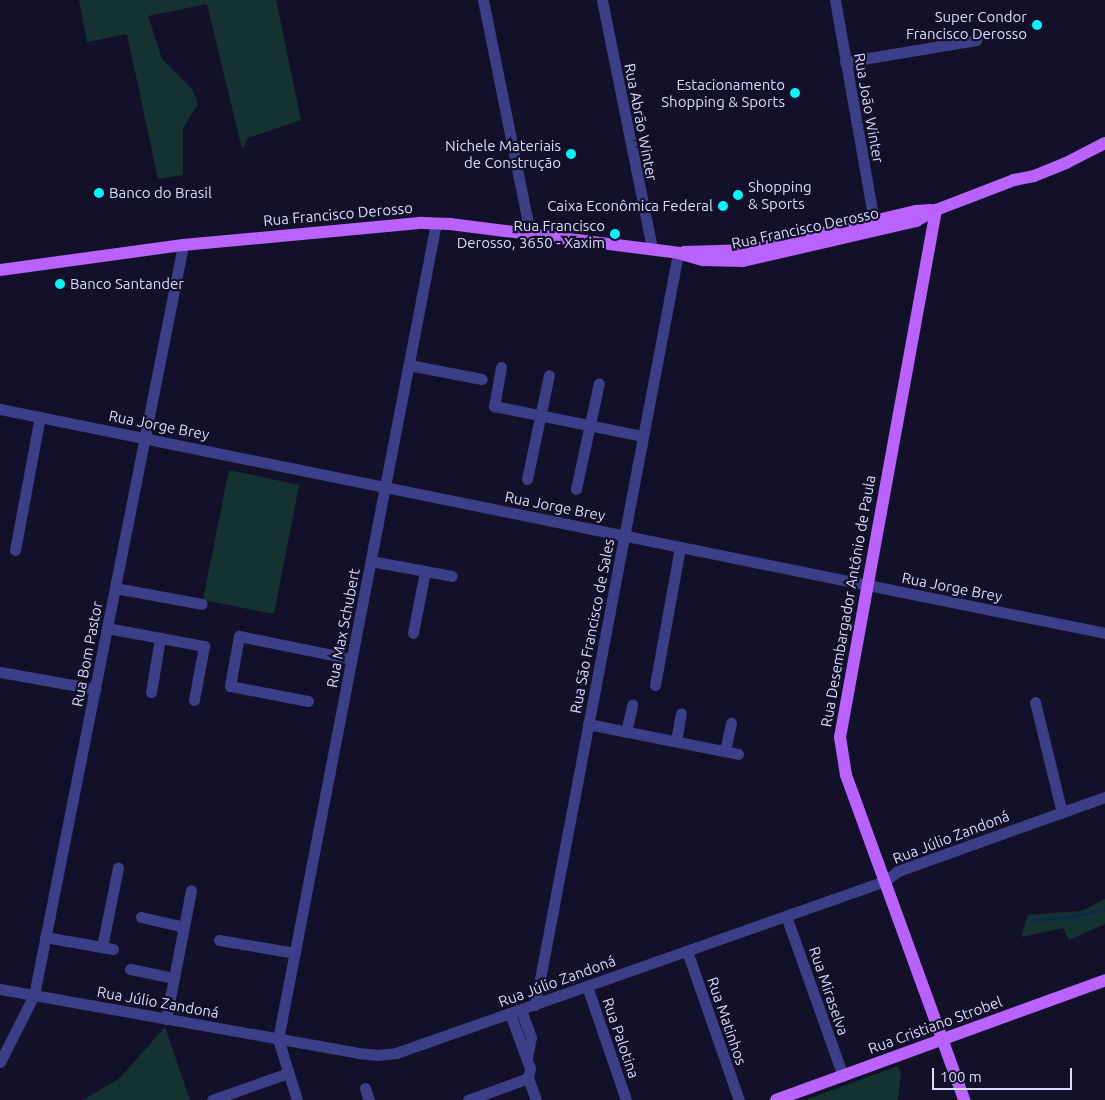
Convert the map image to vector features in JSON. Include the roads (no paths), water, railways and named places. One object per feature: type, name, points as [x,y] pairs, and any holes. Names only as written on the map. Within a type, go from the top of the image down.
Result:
[{"type":"main road","name":"Rua Francisco Derosso","points":[[0,270],[183,245],[394,224],[436,223],[652,249],[678,253],[703,260],[743,261],[916,221],[936,210],[1014,180],[1034,176],[1066,163],[1105,142]]},
{"type":"main road","name":"Rua Francisco Derosso","points":[[678,253],[751,250],[916,211],[936,210]]},
{"type":"main road","name":"Rua Desembargador Antônio de Paula","points":[[936,210],[840,724],[841,751],[846,775],[964,1100]]},
{"type":"main road","name":"Rua Cristiano Strobel","points":[[776,1100],[795,1097],[843,1076],[1105,980]]},
{"type":"street","points":[[483,0],[530,234]]},
{"type":"street","name":"Rua Abrão Winter","points":[[602,0],[652,249]]},
{"type":"street","name":"Rua João Winter","points":[[835,0],[874,221]]},
{"type":"street","points":[[846,62],[976,40]]},
{"type":"street","name":"Rua Max Schubert","points":[[278,1039],[436,223]]},
{"type":"street","name":"Rua Bom Pastor","points":[[0,1062],[34,995],[183,245]]},
{"type":"street","name":"Rua São Francisco de Sales","points":[[534,1005],[678,253]]},
{"type":"street","points":[[409,364],[482,379]]},
{"type":"street","points":[[501,367],[494,406],[643,436]]},
{"type":"street","points":[[528,478],[550,375]]},
{"type":"street","points":[[576,489],[599,383]]},
{"type":"street","name":"Rua Jorge Brey","points":[[0,408],[1105,633]]},
{"type":"street","points":[[15,550],[40,416]]},
{"type":"street","points":[[655,685],[680,546]]},
{"type":"street","points":[[371,561],[452,576]]},
{"type":"street","points":[[413,633],[425,571]]},
{"type":"street","points":[[115,588],[202,604]]},
{"type":"street","points":[[107,628],[204,646],[194,700]]},
{"type":"street","points":[[308,701],[230,686],[239,636],[352,659]]},
{"type":"street","points":[[151,692],[160,638]]},
{"type":"street","points":[[0,672],[95,689]]},
{"type":"street","points":[[1035,702],[1062,812]]},
{"type":"street","points":[[626,732],[632,705]]},
{"type":"street","points":[[676,742],[681,713]]},
{"type":"street","points":[[725,751],[731,723]]},
{"type":"street","points":[[588,724],[738,754]]},
{"type":"street","name":"Rua Júlio Zandoná","points":[[0,989],[278,1039],[368,1054],[388,1054],[406,1050],[516,1012],[885,881],[898,871],[1105,797]]},
{"type":"street","points":[[46,937],[107,948],[118,868]]},
{"type":"street","points":[[166,1019],[191,890]]},
{"type":"street","name":"Rua Miraselva","points":[[786,916],[843,1076]]},
{"type":"street","points":[[141,917],[184,927]]},
{"type":"street","points":[[219,940],[295,953]]},
{"type":"street","name":"Rua Matinhos","points":[[686,951],[739,1100]]},
{"type":"street","points":[[130,969],[174,978]]},
{"type":"street","name":"Rua Palotina","points":[[587,986],[626,1100]]},
{"type":"street","points":[[516,1012],[531,1037],[527,1058],[530,1068],[528,1078],[536,1100]]},
{"type":"street","points":[[278,1039],[297,1100]]},
{"type":"street","points":[[212,1100],[288,1073]]},
{"type":"street","points":[[468,1100],[528,1078]]},
{"type":"street","points":[[365,1088],[369,1100]]},
{"type":"waterway","points":[[1034,920],[1071,917],[1105,909]]},
{"type":"place","name":"Super Condor Francisco Derosso","points":[[1037,25]]},
{"type":"place","name":"Estacionamento Shopping & Sports","points":[[795,93]]},
{"type":"place","name":"Nichele Materiais de Construção","points":[[571,154]]},
{"type":"place","name":"Banco do Brasil","points":[[99,193]]},
{"type":"place","name":"Shopping & Sports","points":[[738,195]]},
{"type":"place","name":"Caixa Econômica Federal","points":[[723,206]]},
{"type":"place","name":"Rua Francisco Derosso, 3650 - Xaxim","points":[[615,234]]},
{"type":"place","name":"Banco Santander","points":[[60,284]]}]
